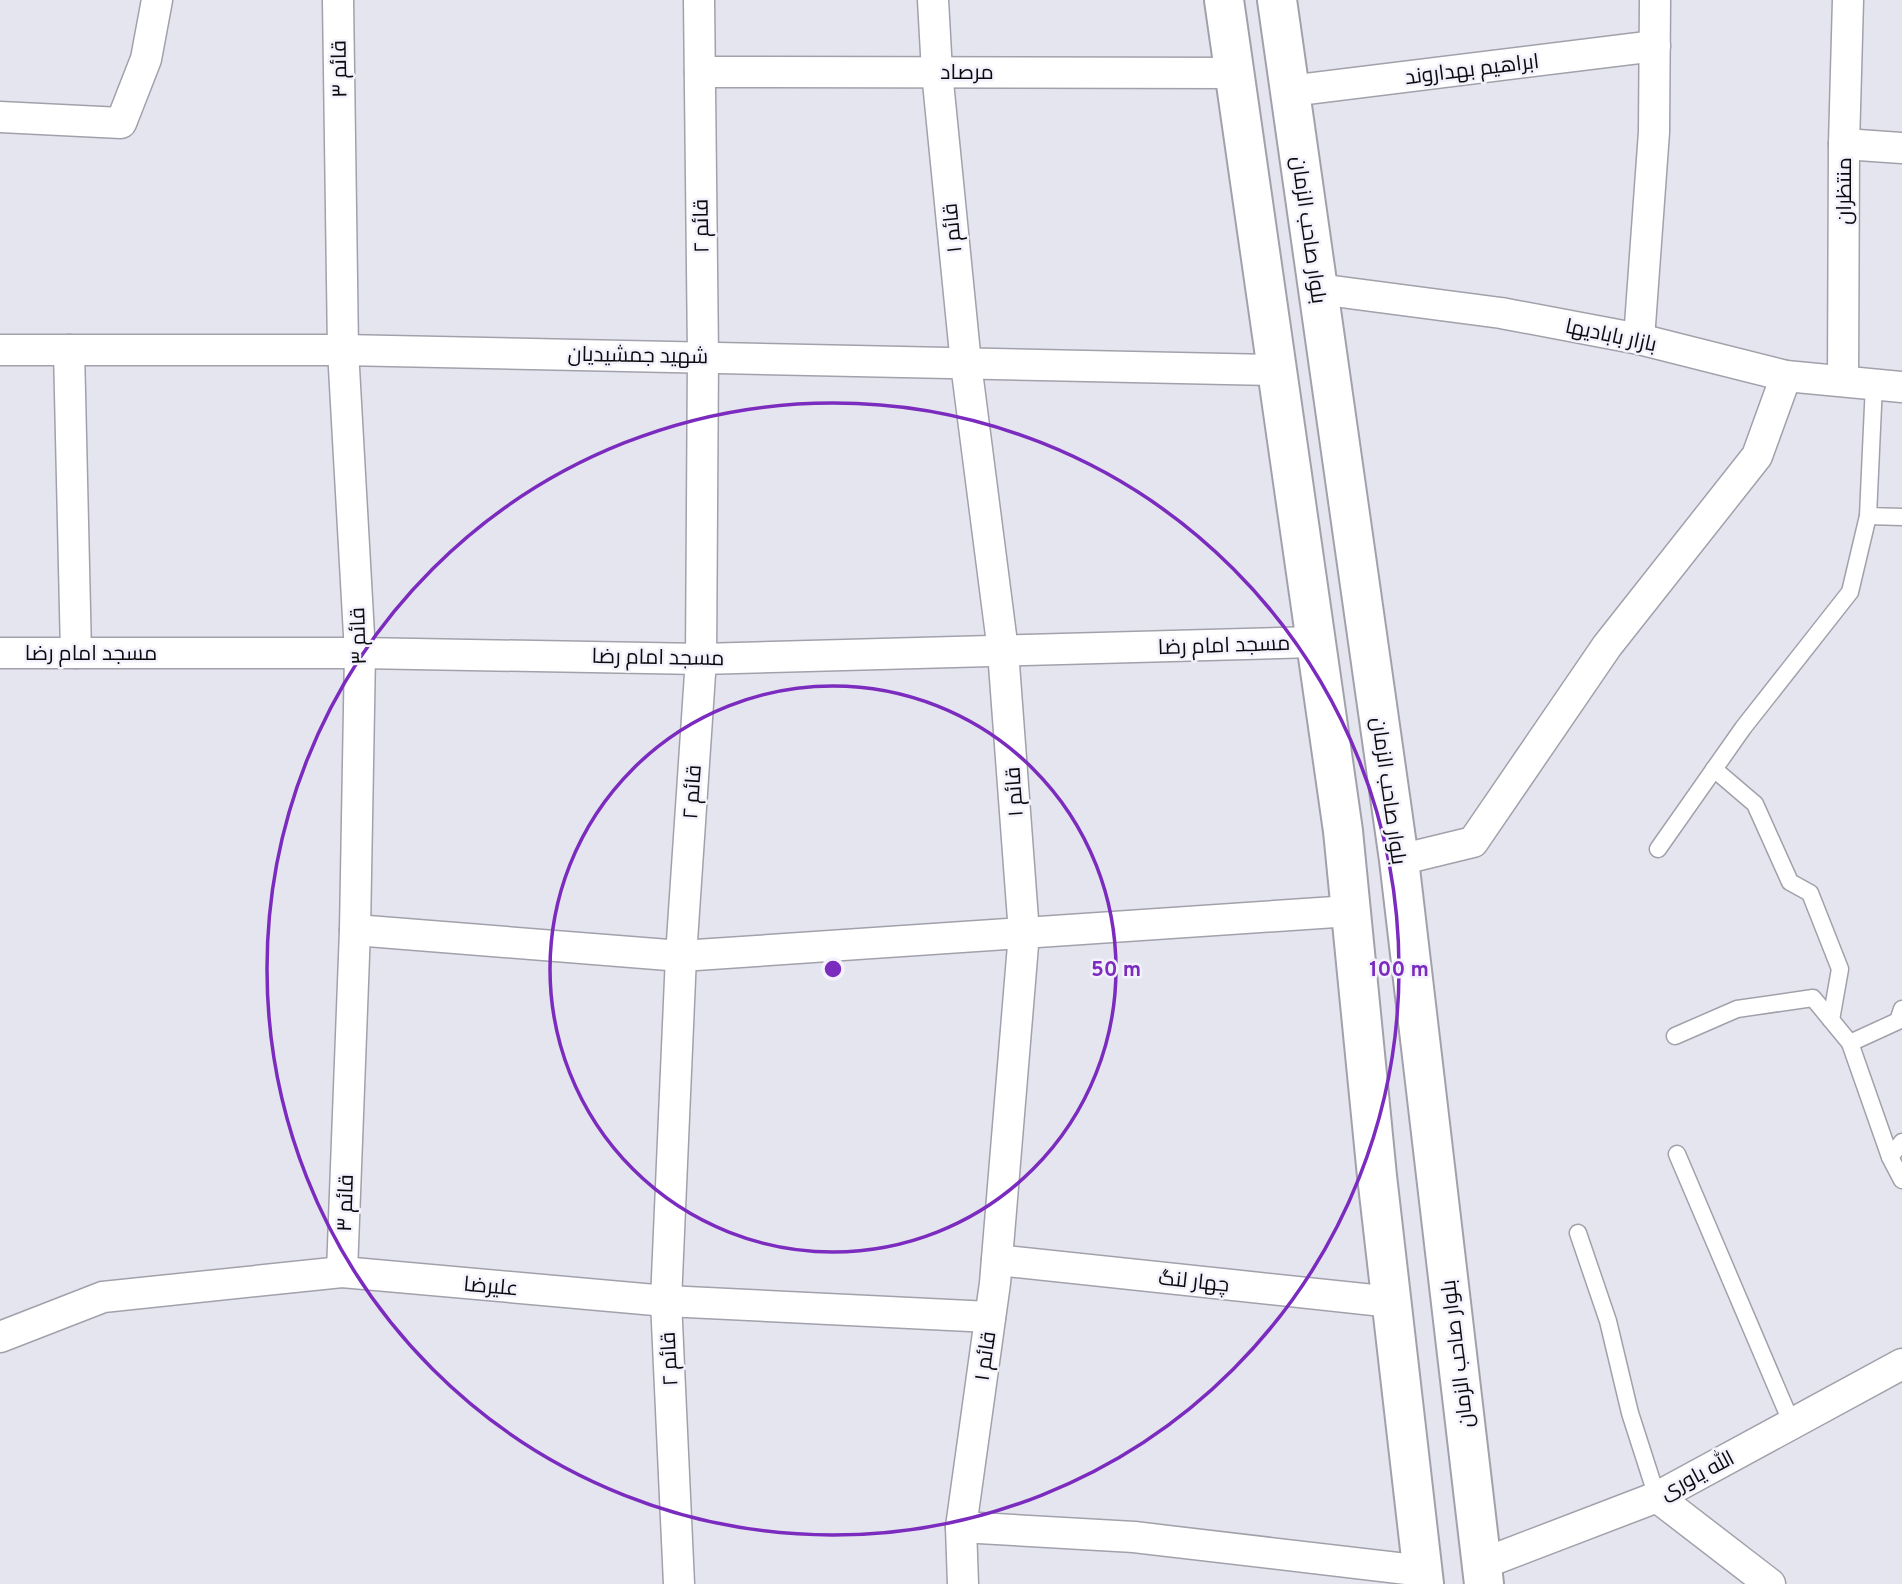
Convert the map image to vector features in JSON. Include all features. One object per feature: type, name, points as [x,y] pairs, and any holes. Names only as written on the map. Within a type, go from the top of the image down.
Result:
[{"type":"main road","points":[[1224,0],[1343,831],[1392,1302],[1424,1577]]},
{"type":"main road","name":"بلوار صاحب الزمان","points":[[1277,0],[1399,860],[1483,1574]]},
{"type":"main road","points":[[1266,295],[1318,289]]},
{"type":"street","points":[[0,117],[121,123],[146,60],[157,0]]},
{"type":"street","name":"قائم ۳","points":[[338,0],[343,350],[360,653],[355,930],[342,1272]]},
{"type":"street","name":"قائم ۲","points":[[679,1584],[666,1301],[681,956],[701,659],[703,356],[699,0]]},
{"type":"street","name":"قائم ۱","points":[[933,0],[937,72],[966,365],[1003,651],[1024,933],[997,1260],[961,1527],[962,1584]]},
{"type":"street","points":[[1639,339],[1654,132],[1655,0]]},
{"type":"street","name":"منتظران","points":[[1843,381],[1844,144],[1848,0]]},
{"type":"street","name":"ابراهیم بهداروند","points":[[1290,91],[1655,46]]},
{"type":"street","name":"مرصاد","points":[[700,72],[1234,73]]},
{"type":"street","points":[[1844,144],[1902,148]]},
{"type":"street","name":"بازار بابادیها","points":[[1318,289],[1501,313],[1639,339],[1786,376],[1888,385]]},
{"type":"street","name":"شهید جمشیدیان","points":[[0,350],[343,350],[1276,370]]},
{"type":"street","points":[[69,350],[76,653]]},
{"type":"street","points":[[1399,860],[1473,842],[1607,646],[1757,456],[1786,376]]},
{"type":"street","name":"مسجد امام رضا","points":[[0,653],[360,653],[701,659],[1315,642]]},
{"type":"street","points":[[355,930],[681,956],[1350,911]]},
{"type":"street","name":"چهار لنگ","points":[[997,1260],[1392,1302]]},
{"type":"street","name":"علیرضا","points":[[0,1336],[103,1297],[342,1272],[666,1301],[990,1317]]},
{"type":"street","name":"الله یاوری","points":[[1483,1574],[1657,1497],[1902,1364]]},
{"type":"street","points":[[1657,1497],[1770,1584]]},
{"type":"street","points":[[961,1527],[1135,1537],[1424,1577]]},
{"type":"lane","points":[[1658,849],[1743,727],[1850,592],[1868,516],[1888,385]]},
{"type":"lane","points":[[1868,516],[1902,517]]},
{"type":"lane","points":[[1714,769],[1755,804],[1790,882],[1810,893],[1840,969],[1831,1020]]},
{"type":"lane","points":[[1675,1036],[1737,1009],[1813,998],[1850,1043],[1890,1157],[1902,1180]]},
{"type":"lane","points":[[1850,1043],[1898,1021],[1902,1009]]},
{"type":"lane","points":[[1890,1157],[1902,1142]]},
{"type":"lane","points":[[1677,1154],[1792,1424]]},
{"type":"lane","points":[[1578,1233],[1608,1321],[1630,1413],[1657,1497]]}]
